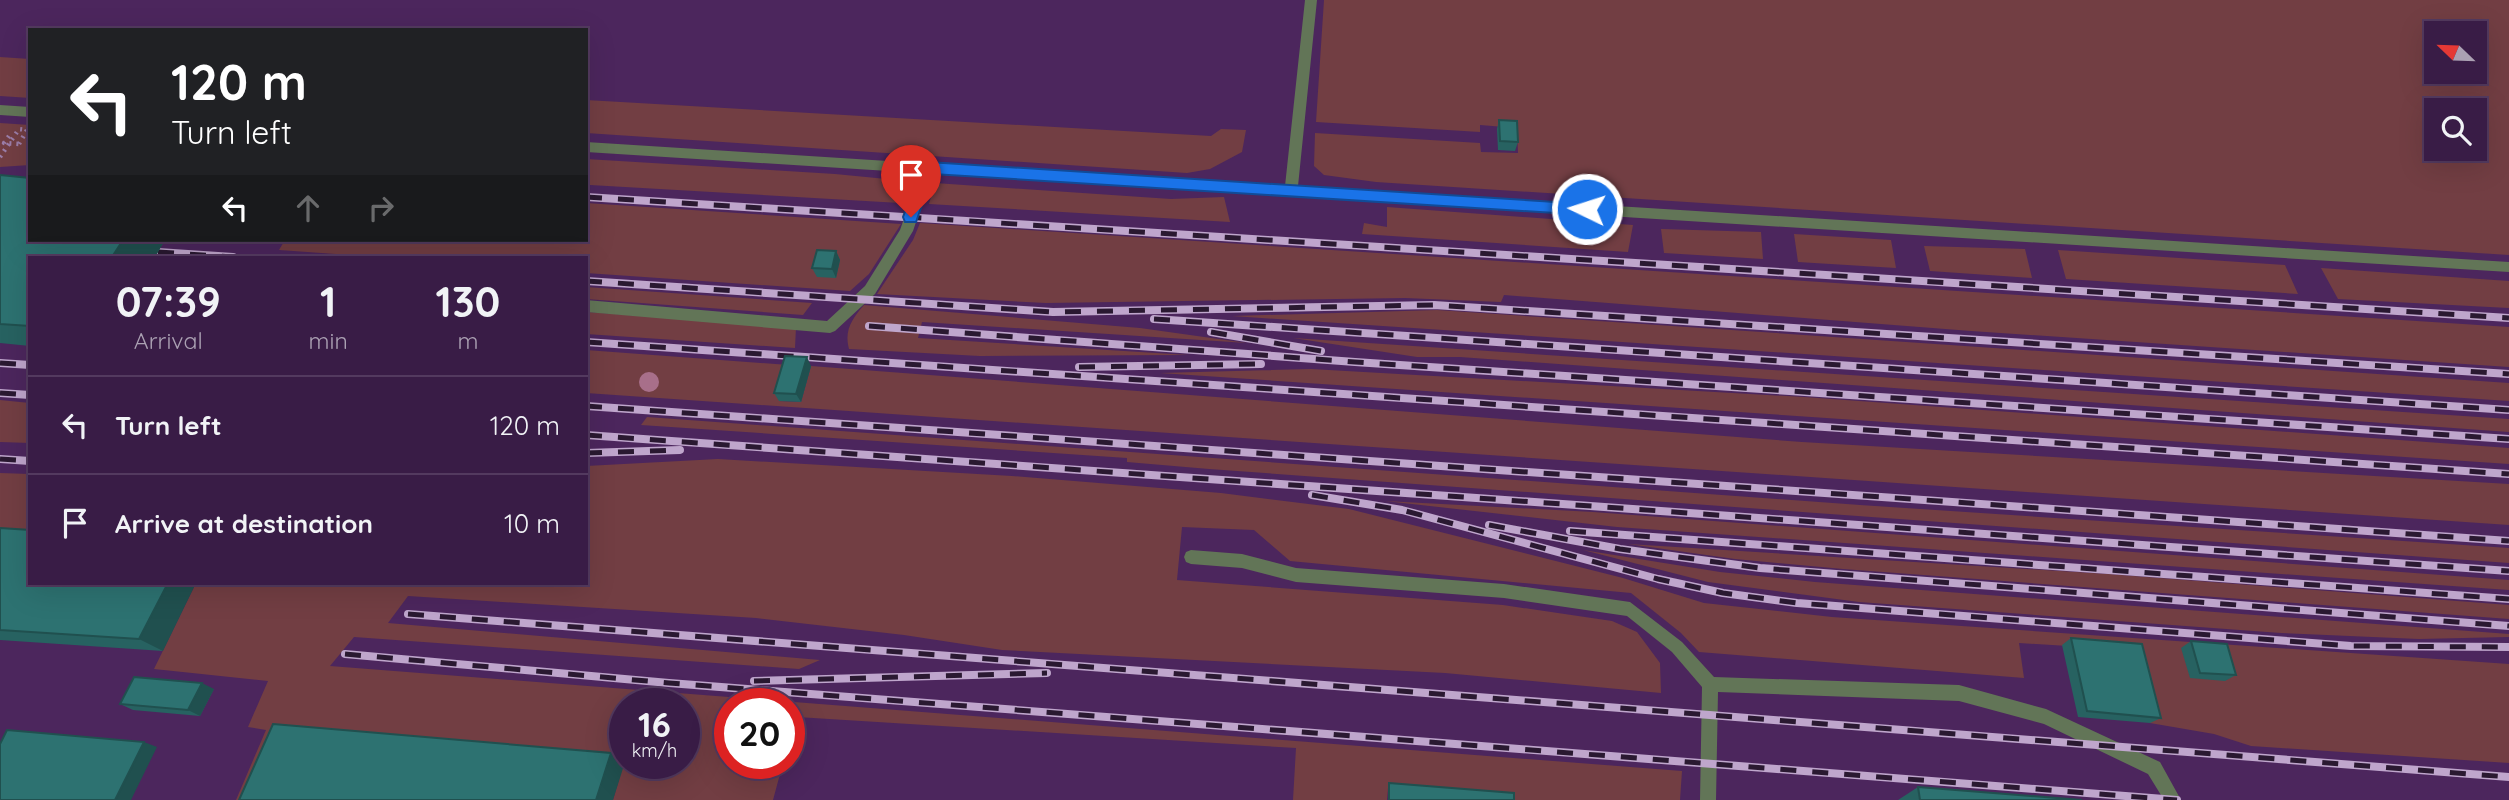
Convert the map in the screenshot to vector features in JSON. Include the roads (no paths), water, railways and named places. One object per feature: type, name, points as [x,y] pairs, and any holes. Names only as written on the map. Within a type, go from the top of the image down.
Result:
[{"type":"lane","points":[[1291,191],[1311,0]]},
{"type":"lane","points":[[0,110],[28,112]]},
{"type":"lane","points":[[588,147],[2509,267]]},
{"type":"lane","points":[[588,306],[830,327],[870,290],[906,231],[928,168]]},
{"type":"lane","points":[[1191,557],[1242,561],[1296,575],[1504,591],[1630,609],[1677,648],[1710,684],[1708,800]]},
{"type":"lane","points":[[1710,684],[1959,693],[2046,717],[2154,768],[2173,800]]},
{"type":"railway","points":[[588,197],[2509,318]]},
{"type":"railway","points":[[158,252],[218,256]]},
{"type":"railway","points":[[588,281],[1053,312],[1434,305],[2509,374]]},
{"type":"railway","points":[[1154,319],[2509,410]]},
{"type":"railway","points":[[869,326],[1355,362],[2509,439]]},
{"type":"railway","points":[[1211,332],[1321,351]]},
{"type":"railway","points":[[588,342],[2509,474]]},
{"type":"railway","points":[[0,363],[28,365]]},
{"type":"railway","points":[[1079,367],[1261,364]]},
{"type":"railway","points":[[0,393],[28,395]]},
{"type":"railway","points":[[588,406],[2509,541]]},
{"type":"railway","points":[[588,435],[2509,571]]},
{"type":"railway","points":[[588,453],[680,450]]},
{"type":"railway","points":[[0,459],[28,461]]},
{"type":"railway","points":[[1312,495],[1402,510],[1658,579],[1723,593],[1797,603],[2351,646],[2509,647]]},
{"type":"railway","points":[[1489,525],[1620,549],[1760,568],[2509,626]]},
{"type":"railway","points":[[1570,531],[2509,599]]},
{"type":"railway","points":[[408,614],[2509,777]]},
{"type":"railway","points":[[345,654],[669,683],[2177,800]]},
{"type":"railway","points":[[754,681],[1047,673]]}]
